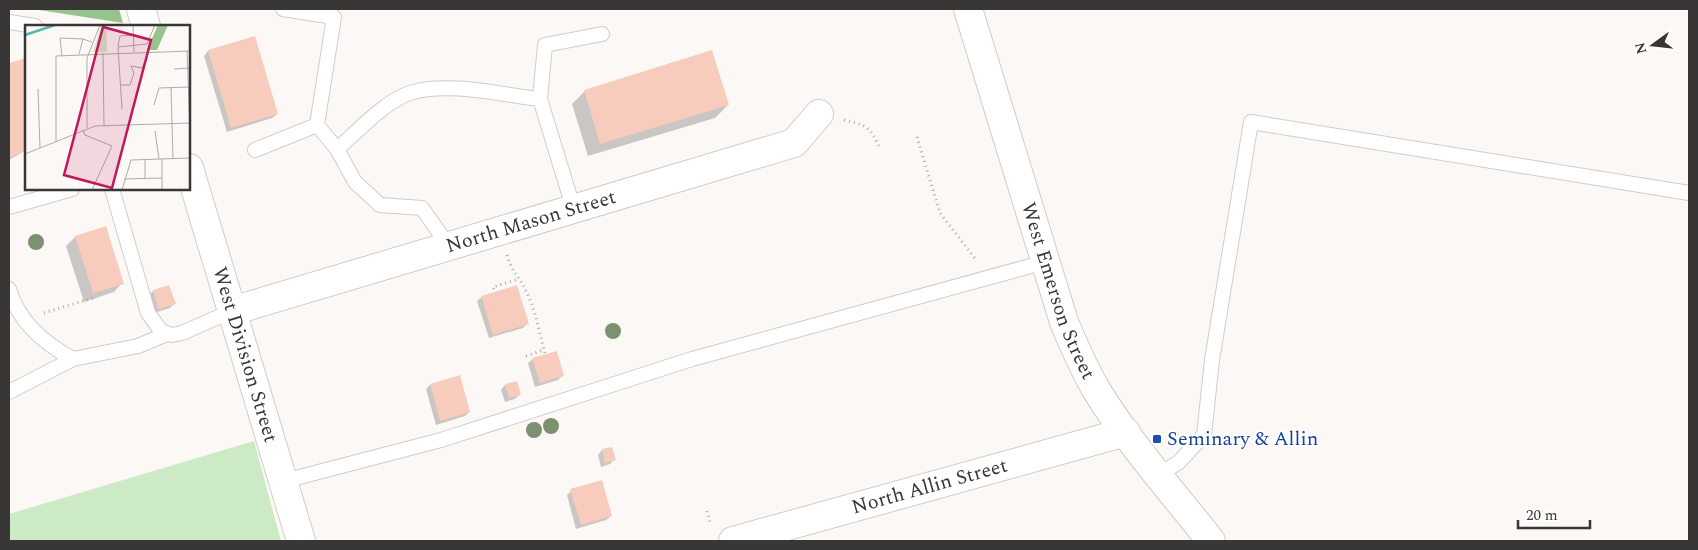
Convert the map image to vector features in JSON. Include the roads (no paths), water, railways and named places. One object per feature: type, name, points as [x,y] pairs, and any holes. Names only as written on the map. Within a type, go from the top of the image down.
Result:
[{"type":"street","points":[[141,9],[146,25]]},
{"type":"street","name":"West Emerson Street","points":[[968,9],[1064,322],[1080,361],[1098,393],[1126,432],[1211,541]]},
{"type":"street","name":"North Mason Street","points":[[232,311],[450,248],[794,143],[819,114]]},
{"type":"street","name":"West Division Street","points":[[190,171],[301,541]]},
{"type":"street","name":"North Allin Street","points":[[733,541],[1126,432]]},
{"type":"lane","points":[[283,9],[334,17],[317,125],[337,149],[355,182],[380,205],[422,208],[450,248]]},
{"type":"lane","points":[[9,22],[28,25]]},
{"type":"lane","points":[[574,210],[540,99],[544,45],[602,34]]},
{"type":"lane","points":[[337,149],[392,102],[410,93],[446,88],[540,99]]},
{"type":"lane","points":[[1160,474],[1179,462],[1204,435],[1212,360],[1251,122],[1689,193]]},
{"type":"lane","points":[[255,150],[317,125]]},
{"type":"lane","points":[[9,207],[68,190]]},
{"type":"lane","points":[[112,190],[148,313],[156,325],[167,334]]},
{"type":"lane","points":[[284,481],[440,440],[692,359],[1045,262]]},
{"type":"lane","points":[[9,289],[17,317],[55,350],[73,359]]},
{"type":"lane","points":[[9,392],[73,359],[138,346],[167,334],[182,333],[232,311]]},
{"type":"place","name":"Seminary & Allin","points":[[1157,439]]}]
